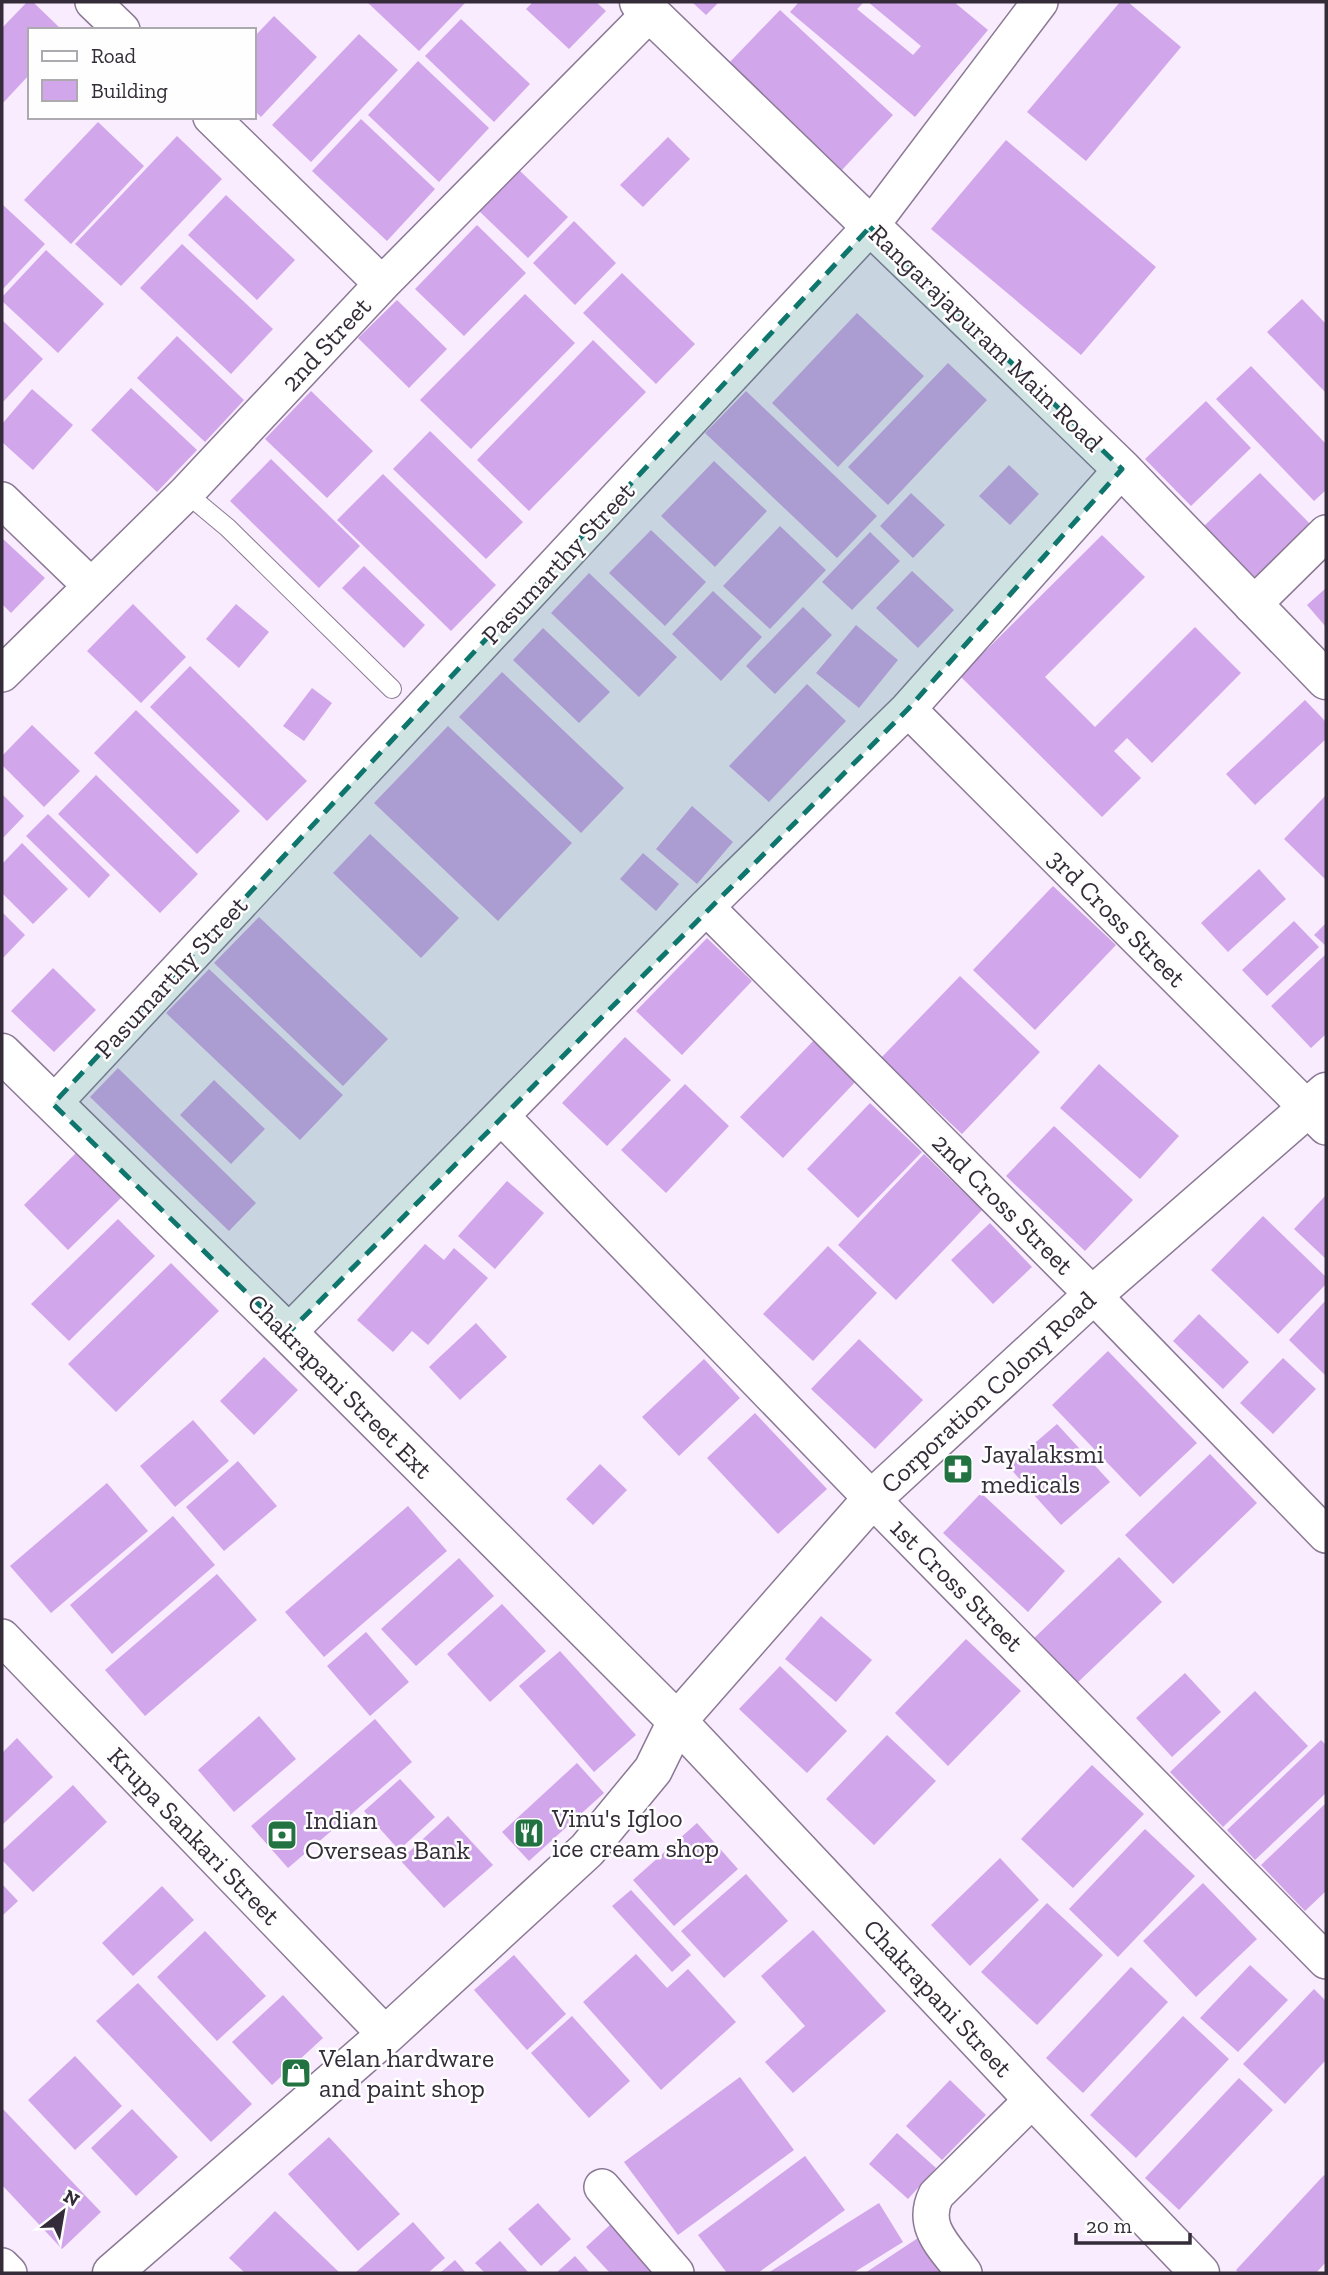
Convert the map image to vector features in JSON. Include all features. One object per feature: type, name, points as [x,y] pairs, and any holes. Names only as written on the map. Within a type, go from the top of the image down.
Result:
[{"type":"street","points":[[93,2],[120,28]]},
{"type":"street","name":"Pasumarthy Street","points":[[53,1104],[870,227],[1040,2]]},
{"type":"street","name":"Rangarajapuram Main Road","points":[[644,7],[1122,469],[1326,680]]},
{"type":"street","name":"2nd Street","points":[[2,674],[186,493],[644,7]]},
{"type":"street","points":[[213,119],[382,284]]},
{"type":"street","points":[[288,1333],[706,907],[908,709],[1122,469]]},
{"type":"street","points":[[2,500],[91,586]]},
{"type":"street","points":[[1252,606],[1326,533]]},
{"type":"street","name":"3rd Cross Street","points":[[908,709],[1320,1109]]},
{"type":"street","name":"2nd Cross Street","points":[[706,907],[1093,1295],[1326,1535]]},
{"type":"street","name":"Chakrapani Street Ext","points":[[2,1053],[288,1333],[677,1721]]},
{"type":"street","name":"Corporation Colony Road","points":[[112,2273],[386,2035],[587,1850],[653,1770],[677,1721],[872,1499],[1093,1295],[1320,1109]]},
{"type":"street","name":"1st Cross Street","points":[[502,1117],[872,1499],[1326,1961]]},
{"type":"street","name":"Krupa Sankari Street","points":[[2,1637],[386,2035]]},
{"type":"street","name":"Chakrapani Street","points":[[677,1721],[1200,2273]]},
{"type":"street","points":[[964,2273],[934,2231],[929,2220],[930,2207],[936,2195],[1033,2099]]},
{"type":"street","points":[[602,2187],[676,2273]]},
{"type":"street","points":[[2,2266],[9,2273]]},
{"type":"lane","points":[[186,493],[228,528],[392,689]]},
{"type":"highlighted area","points":[[870,227],[1122,469],[908,709],[288,1333],[53,1104]]},
{"type":"building","points":[[27,2],[33,2],[60,28],[28,28],[28,76],[2,104],[2,28]]},
{"type":"building","points":[[367,2],[466,2],[419,51]]},
{"type":"building","points":[[533,2],[596,2],[606,11],[569,49],[526,9]]},
{"type":"building","points":[[692,2],[719,2],[706,15]]},
{"type":"building","points":[[799,2],[864,2],[857,9],[913,55],[921,46],[868,2],[954,2],[988,30],[915,117],[790,12]]},
{"type":"building","points":[[1120,2],[1128,2],[1181,47],[1086,161],[1027,112]]},
{"type":"building","points":[[780,10],[893,115],[842,170],[728,64]]},
{"type":"building","points":[[274,16],[317,57],[261,117],[256,112],[256,35]]},
{"type":"building","points":[[461,19],[530,84],[494,122],[425,56]]},
{"type":"building","points":[[359,34],[398,70],[311,162],[272,125]]},
{"type":"building","points":[[418,61],[489,128],[439,182],[368,115]]},
{"type":"building","points":[[361,119],[435,189],[387,241],[312,171]]},
{"type":"building","points":[[98,122],[144,166],[71,244],[24,200]]},
{"type":"building","points":[[177,136],[222,179],[121,286],[75,244]]},
{"type":"building","points":[[668,137],[690,159],[643,207],[620,185]]},
{"type":"building","points":[[1006,140],[1156,267],[1081,355],[931,229]]},
{"type":"building","points":[[518,169],[568,217],[528,258],[478,210]]},
{"type":"building","points":[[226,195],[295,260],[257,300],[188,235]]},
{"type":"building","points":[[2,204],[45,244],[2,290]]},
{"type":"building","points":[[574,221],[616,263],[575,305],[533,263]]},
{"type":"building","points":[[477,225],[526,273],[464,336],[415,289]]},
{"type":"building","points":[[182,244],[273,329],[231,374],[140,288]]},
{"type":"building","points":[[46,250],[104,304],[58,353],[2,301],[2,297]]},
{"type":"building","points":[[622,273],[695,344],[656,384],[583,313]]},
{"type":"building","points":[[525,294],[575,343],[471,449],[420,400]]},
{"type":"building","points":[[1302,299],[1326,324],[1326,393],[1267,332]]},
{"type":"building","points":[[397,300],[447,349],[409,388],[358,338]]},
{"type":"building","points":[[857,313],[924,376],[838,467],[772,403]]},
{"type":"building","points":[[2,320],[43,359],[2,403]]},
{"type":"building","points":[[177,336],[244,400],[205,442],[137,378]]},
{"type":"building","points":[[593,340],[646,392],[529,511],[477,460]]},
{"type":"building","points":[[948,363],[987,400],[888,505],[848,467]]},
{"type":"building","points":[[1251,366],[1326,444],[1326,490],[1314,501],[1216,399]]},
{"type":"building","points":[[131,388],[197,450],[157,492],[91,430]]},
{"type":"building","points":[[32,389],[73,425],[33,470],[2,442],[2,424]]},
{"type":"building","points":[[311,391],[373,451],[327,498],[265,439]]},
{"type":"building","points":[[746,391],[877,516],[837,558],[705,433]]},
{"type":"building","points":[[1206,401],[1251,448],[1191,506],[1145,459]]},
{"type":"building","points":[[430,431],[523,522],[486,559],[393,469]]},
{"type":"building","points":[[271,459],[360,546],[319,588],[230,501]]},
{"type":"building","points":[[714,461],[767,511],[715,567],[661,516]]},
{"type":"building","points":[[1009,465],[1039,494],[1010,525],[979,496]]},
{"type":"building","points":[[1260,473],[1319,533],[1262,588],[1203,527]]},
{"type":"building","points":[[383,474],[496,585],[451,631],[337,520]]},
{"type":"building","points":[[911,493],[945,525],[913,558],[880,526]]},
{"type":"building","points":[[780,526],[826,570],[770,629],[723,586]]},
{"type":"building","points":[[651,530],[706,582],[665,626],[609,573]]},
{"type":"building","points":[[870,532],[900,561],[852,610],[822,582]]},
{"type":"building","points":[[1102,535],[1145,577],[1045,677],[1095,727],[1195,627],[1241,673],[1152,763],[1127,738],[1114,751],[1141,778],[1102,817],[960,676]]},
{"type":"building","points":[[2,538],[45,578],[11,613],[2,604]]},
{"type":"building","points":[[364,566],[425,625],[404,648],[342,588]]},
{"type":"building","points":[[912,571],[954,610],[918,648],[876,608]]},
{"type":"building","points":[[589,573],[677,657],[639,697],[551,613]]},
{"type":"building","points":[[1326,588],[1326,627],[1307,605]]},
{"type":"building","points":[[713,591],[762,637],[721,681],[672,634]]},
{"type":"building","points":[[133,604],[186,657],[141,703],[87,651]]},
{"type":"building","points":[[236,604],[269,632],[239,668],[206,639]]},
{"type":"building","points":[[803,607],[832,635],[775,694],[746,666]]},
{"type":"building","points":[[856,625],[898,660],[859,708],[816,673]]},
{"type":"building","points":[[543,628],[610,692],[579,723],[513,660]]},
{"type":"building","points":[[190,666],[307,781],[267,821],[150,707]]},
{"type":"building","points":[[502,672],[624,788],[581,833],[459,717]]},
{"type":"building","points":[[807,684],[846,721],[769,802],[729,766]]},
{"type":"building","points":[[312,688],[332,703],[304,741],[283,726]]},
{"type":"building","points":[[1305,700],[1326,722],[1326,739],[1255,805],[1226,774]]},
{"type":"building","points":[[136,710],[240,811],[197,854],[94,753]]},
{"type":"building","points":[[32,725],[80,771],[44,807],[2,765],[2,756]]},
{"type":"building","points":[[448,726],[572,843],[498,921],[374,803]]},
{"type":"building","points":[[96,775],[198,874],[160,913],[58,814]]},
{"type":"building","points":[[2,794],[24,816],[2,839]]},
{"type":"building","points":[[1326,795],[1326,880],[1284,839]]},
{"type":"building","points":[[692,806],[733,842],[697,884],[656,849]]},
{"type":"building","points":[[48,814],[110,875],[89,898],[26,836]]},
{"type":"building","points":[[370,834],[459,918],[421,958],[333,873]]},
{"type":"building","points":[[22,843],[68,889],[33,924],[2,893],[2,864]]},
{"type":"building","points":[[643,853],[679,884],[656,911],[620,879]]},
{"type":"building","points":[[1259,869],[1286,899],[1228,952],[1201,923]]},
{"type":"building","points":[[1053,886],[1116,945],[1035,1030],[973,970]]},
{"type":"building","points":[[2,912],[25,935],[2,959]]},
{"type":"building","points":[[259,917],[388,1039],[343,1086],[214,963]]},
{"type":"building","points":[[1294,921],[1319,947],[1267,996],[1242,970]]},
{"type":"building","points":[[1326,923],[1326,946],[1314,935]]},
{"type":"building","points":[[707,938],[752,981],[682,1055],[636,1011]]},
{"type":"building","points":[[1326,954],[1326,1034],[1311,1048],[1271,1006]]},
{"type":"building","points":[[53,968],[96,1010],[54,1052],[11,1011]]},
{"type":"building","points":[[209,969],[343,1095],[300,1140],[166,1013]]},
{"type":"building","points":[[960,976],[1040,1052],[962,1134],[881,1058]]},
{"type":"building","points":[[625,1037],[671,1080],[607,1146],[562,1103]]},
{"type":"building","points":[[816,1038],[859,1078],[783,1158],[740,1117]]},
{"type":"building","points":[[1099,1064],[1179,1136],[1140,1179],[1060,1108]]},
{"type":"building","points":[[118,1068],[256,1203],[229,1231],[90,1097]]},
{"type":"building","points":[[214,1080],[265,1129],[231,1164],[180,1115]]},
{"type":"building","points":[[685,1084],[729,1126],[666,1193],[621,1150]]},
{"type":"building","points":[[870,1103],[922,1152],[858,1218],[807,1169]]},
{"type":"building","points":[[1054,1126],[1133,1200],[1085,1251],[1006,1176]]},
{"type":"building","points":[[77,1152],[122,1197],[68,1250],[24,1205]]},
{"type":"building","points":[[924,1154],[982,1210],[896,1300],[838,1245]]},
{"type":"building","points":[[507,1181],[544,1213],[495,1269],[458,1236]]},
{"type":"building","points":[[1326,1195],[1326,1259],[1294,1229]]},
{"type":"building","points":[[1263,1216],[1326,1277],[1326,1284],[1278,1334],[1211,1270]]},
{"type":"building","points":[[118,1219],[155,1256],[69,1341],[31,1304]]},
{"type":"building","points":[[990,1223],[1032,1267],[993,1304],[951,1260]]},
{"type":"building","points":[[425,1244],[444,1260],[454,1248],[488,1278],[428,1345],[412,1331],[393,1352],[357,1320]]},
{"type":"building","points":[[828,1246],[877,1293],[813,1361],[763,1314]]},
{"type":"building","points":[[171,1263],[219,1311],[116,1412],[68,1364]]},
{"type":"building","points":[[1326,1300],[1326,1376],[1289,1340]]},
{"type":"building","points":[[1199,1314],[1249,1362],[1223,1389],[1173,1341]]},
{"type":"building","points":[[476,1323],[507,1357],[460,1400],[429,1367]]},
{"type":"building","points":[[859,1339],[923,1400],[875,1449],[811,1389]]},
{"type":"building","points":[[1108,1351],[1197,1443],[1140,1497],[1052,1405]]},
{"type":"building","points":[[264,1357],[298,1390],[254,1435],[220,1401]]},
{"type":"building","points":[[1283,1358],[1316,1389],[1273,1434],[1240,1403]]},
{"type":"building","points":[[704,1359],[740,1398],[679,1456],[642,1417]]},
{"type":"building","points":[[755,1413],[827,1489],[778,1534],[707,1458]]},
{"type":"building","points":[[193,1420],[229,1461],[175,1507],[140,1466]]},
{"type":"building","points":[[1057,1424],[1110,1482],[1061,1525],[1008,1466]]},
{"type":"building","points":[[1210,1454],[1257,1503],[1173,1584],[1125,1535]]},
{"type":"building","points":[[238,1461],[277,1506],[224,1551],[186,1507]]},
{"type":"building","points":[[600,1464],[627,1490],[593,1525],[566,1499]]},
{"type":"building","points":[[107,1483],[148,1531],[51,1613],[10,1566]]},
{"type":"building","points":[[981,1493],[1065,1571],[1028,1612],[943,1533]]},
{"type":"building","points":[[408,1506],[447,1551],[324,1657],[285,1612]]},
{"type":"building","points":[[173,1516],[215,1565],[112,1654],[70,1605]]},
{"type":"building","points":[[1119,1557],[1162,1602],[1075,1685],[1032,1640]]},
{"type":"building","points":[[459,1558],[494,1596],[416,1666],[381,1629]]},
{"type":"building","points":[[217,1574],[257,1620],[145,1716],[105,1670]]},
{"type":"building","points":[[502,1604],[546,1651],[490,1702],[447,1654]]},
{"type":"building","points":[[821,1616],[872,1660],[836,1702],[785,1659]]},
{"type":"building","points":[[366,1632],[409,1682],[370,1716],[327,1666]]},
{"type":"building","points":[[966,1639],[1021,1691],[948,1766],[895,1713]]},
{"type":"building","points":[[560,1651],[636,1735],[594,1772],[519,1686]]},
{"type":"building","points":[[780,1666],[847,1731],[807,1773],[739,1709]]},
{"type":"building","points":[[1185,1673],[1221,1712],[1172,1757],[1136,1718]]},
{"type":"building","points":[[1255,1691],[1308,1746],[1223,1827],[1170,1772]]},
{"type":"building","points":[[259,1716],[296,1759],[234,1812],[198,1770]]},
{"type":"building","points":[[375,1719],[412,1762],[288,1868],[251,1826]]},
{"type":"building","points":[[887,1735],[936,1781],[874,1845],[826,1799]]},
{"type":"building","points":[[17,1738],[53,1777],[2,1825],[2,1753]]},
{"type":"building","points":[[1321,1740],[1326,1745],[1326,1793],[1255,1860],[1227,1830]]},
{"type":"building","points":[[577,1763],[604,1793],[529,1861],[502,1832]]},
{"type":"building","points":[[1092,1765],[1144,1814],[1073,1888],[1021,1839]]},
{"type":"building","points":[[400,1779],[435,1817],[399,1850],[364,1811]]},
{"type":"building","points":[[73,1785],[107,1822],[33,1892],[2,1860],[2,1851]]},
{"type":"building","points":[[1326,1803],[1326,1891],[1305,1911],[1261,1865]]},
{"type":"building","points":[[448,1816],[493,1865],[444,1908],[400,1860]]},
{"type":"building","points":[[697,1823],[738,1869],[674,1926],[633,1880]]},
{"type":"building","points":[[1145,1829],[1195,1876],[1118,1957],[1069,1909]]},
{"type":"building","points":[[1000,1858],[1039,1900],[970,1966],[931,1925]]},
{"type":"building","points":[[746,1874],[788,1921],[724,1978],[681,1931]]},
{"type":"building","points":[[1203,1883],[1257,1939],[1196,1997],[1143,1941]]},
{"type":"building","points":[[2,1884],[18,1901],[2,1916]]},
{"type":"building","points":[[162,1886],[194,1920],[133,1976],[102,1943]]},
{"type":"building","points":[[631,1890],[691,1955],[672,1972],[612,1906]]},
{"type":"building","points":[[1047,1903],[1103,1955],[1037,2025],[981,1972]]},
{"type":"building","points":[[813,1930],[886,2011],[793,2093],[765,2062],[805,2026],[761,1976]]},
{"type":"building","points":[[205,1931],[266,1996],[217,2041],[157,1977]]},
{"type":"building","points":[[636,1954],[667,1988],[688,1969],[736,2022],[661,2090],[583,2002]]},
{"type":"building","points":[[514,1955],[566,2014],[527,2050],[474,1990]]},
{"type":"building","points":[[1250,1965],[1288,2000],[1238,2052],[1200,2018]]},
{"type":"building","points":[[1131,1967],[1168,2002],[1083,2093],[1046,2058]]},
{"type":"building","points":[[138,1983],[252,2104],[211,2142],[96,2021]]},
{"type":"building","points":[[1314,1989],[1326,2001],[1326,2060],[1285,2104],[1243,2064]]},
{"type":"building","points":[[283,1995],[323,2038],[272,2085],[232,2042]]},
{"type":"building","points":[[572,2016],[630,2081],[589,2118],[531,2053]]},
{"type":"building","points":[[1183,2016],[1229,2059],[1136,2158],[1090,2115]]},
{"type":"building","points":[[75,2056],[122,2106],[75,2150],[28,2100]]},
{"type":"building","points":[[740,2077],[794,2150],[678,2235],[624,2162]]},
{"type":"building","points":[[1239,2078],[1273,2110],[1179,2210],[1145,2178]]},
{"type":"building","points":[[950,2080],[986,2115],[942,2160],[906,2126]]},
{"type":"building","points":[[2,2108],[101,2212],[62,2249],[2,2185]]},
{"type":"building","points":[[132,2109],[178,2157],[136,2196],[91,2148]]},
{"type":"building","points":[[897,2133],[936,2168],[908,2199],[869,2164]]},
{"type":"building","points":[[329,2137],[400,2214],[358,2251],[288,2174]]},
{"type":"building","points":[[805,2156],[845,2210],[758,2273],[727,2273],[698,2235]]},
{"type":"building","points":[[1324,2175],[1326,2262],[1316,2273],[1239,2273],[1236,2270]]},
{"type":"building","points":[[538,2203],[571,2239],[541,2266],[508,2229]]},
{"type":"building","points":[[879,2203],[903,2242],[853,2273],[768,2273]]},
{"type":"building","points":[[275,2211],[340,2273],[245,2273],[229,2258]]},
{"type":"building","points":[[413,2222],[445,2258],[428,2273],[355,2273]]},
{"type":"building","points":[[611,2224],[656,2273],[610,2273],[586,2247]]},
{"type":"building","points":[[921,2236],[945,2272],[865,2273]]},
{"type":"building","points":[[500,2241],[529,2273],[485,2273],[475,2263]]},
{"type":"building","points":[[575,2256],[590,2273],[556,2273]]},
{"type":"building","points":[[455,2260],[466,2273],[440,2273]]},
{"type":"place","name":"Jayalaksmi medicals","points":[[958,1469]]},
{"type":"place","name":"Vinu's Igloo ice cream shop","points":[[529,1833]]},
{"type":"place","name":"Indian Overseas Bank","points":[[282,1835]]},
{"type":"place","name":"Velan hardware and paint shop","points":[[296,2073]]}]
